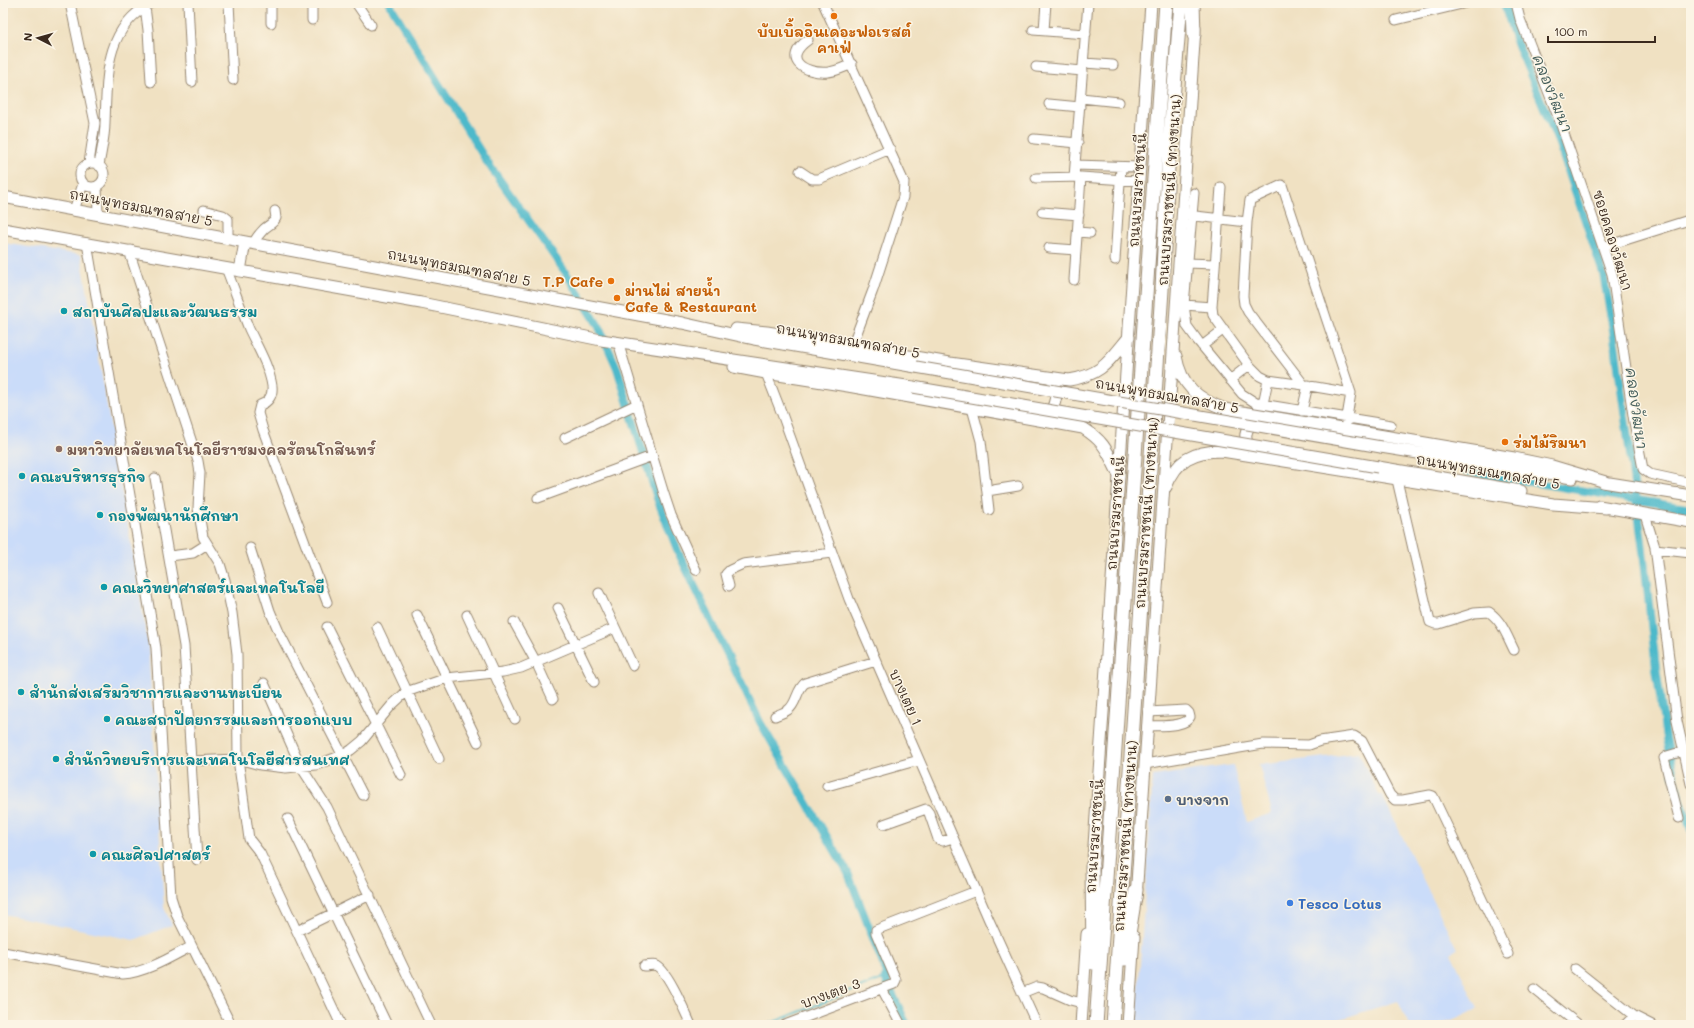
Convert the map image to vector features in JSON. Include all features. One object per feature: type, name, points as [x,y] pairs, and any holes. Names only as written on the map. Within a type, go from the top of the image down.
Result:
[{"type":"highway","name":"ถนนบรมราชชนนี","points":[[1096,1024],[1166,3]]},
{"type":"highway","points":[[1114,1019],[1162,298],[1170,147],[1181,3]]},
{"type":"highway","points":[[1193,3],[1194,35]]},
{"type":"highway","points":[[1092,866],[1093,969],[1096,1024]]},
{"type":"highway","points":[[1114,1019],[1124,968],[1136,890]]},
{"type":"main road","points":[[1081,1025],[1151,3]]},
{"type":"main road","name":"ถนนบรมราชชนนี (ทางขนาน)","points":[[1128,1025],[1162,497],[1174,342],[1187,215],[1196,3]]},
{"type":"main road","name":"ถนนพุทธมณฑลสาย 5","points":[[3,197],[682,323],[754,339],[1538,473],[1691,496]]},
{"type":"main road","name":"ถนนพุทธมณฑลสาย 5","points":[[3,228],[421,303],[611,341],[913,387],[1529,492],[1606,508],[1691,522]]},
{"type":"main road","points":[[240,271],[249,243]]},
{"type":"main road","points":[[682,323],[768,332],[1044,378],[1069,380],[1082,378],[1105,366],[1129,337]]},
{"type":"main road","points":[[1174,342],[1178,367],[1182,379],[1199,396],[1211,404],[1225,409],[1263,410],[1346,424],[1533,462],[1615,484]]},
{"type":"main road","points":[[683,353],[766,374],[1083,428],[1096,436],[1105,446],[1118,474]]},
{"type":"main road","points":[[1031,418],[1050,413],[1053,407],[1056,392],[1054,384],[1044,378]]},
{"type":"main road","points":[[1252,456],[1245,440],[1246,432],[1263,410]]},
{"type":"main road","points":[[1162,497],[1171,475],[1177,467],[1195,454],[1209,451],[1222,451],[1553,504],[1606,508]]},
{"type":"street","points":[[70,3],[95,123],[89,163]]},
{"type":"street","points":[[188,3],[192,82]]},
{"type":"street","points":[[229,3],[233,80]]},
{"type":"street","points":[[271,3],[271,23]]},
{"type":"street","points":[[312,3],[312,20]]},
{"type":"street","points":[[356,3],[371,25]]},
{"type":"street","points":[[823,3],[852,64],[904,182],[903,197],[873,290],[852,346]]},
{"type":"street","points":[[1044,30],[1046,3]]},
{"type":"street","points":[[1074,280],[1079,215],[1078,177],[1075,165],[1078,144],[1088,3]]},
{"type":"street","points":[[1396,20],[1466,3]]},
{"type":"street","name":"ซอยคลองวัฒนา","points":[[1516,3],[1520,19],[1559,119],[1612,274],[1643,469],[1650,474],[1691,483]]},
{"type":"street","points":[[148,5],[151,82]]},
{"type":"street","points":[[99,166],[105,125],[108,67],[113,47],[121,31],[129,20],[148,5]]},
{"type":"street","points":[[1033,30],[1086,34]]},
{"type":"street","points":[[808,40],[797,50],[796,55],[798,62],[803,68],[815,72],[829,72],[836,71],[852,64]]},
{"type":"street","points":[[1036,67],[1083,67],[1113,65]]},
{"type":"street","points":[[1081,98],[1119,102]]},
{"type":"street","points":[[1049,104],[1080,107]]},
{"type":"street","points":[[93,113],[99,109],[106,110]]},
{"type":"street","points":[[1034,139],[1078,144]]},
{"type":"street","points":[[800,171],[812,180],[820,179],[890,149]]},
{"type":"street","points":[[89,163],[99,166],[104,172],[104,177],[97,186],[89,187],[83,184],[80,179],[80,172],[84,165],[89,163]]},
{"type":"street","points":[[1075,165],[1140,167]]},
{"type":"street","points":[[1115,260],[1121,167]]},
{"type":"street","points":[[1036,178],[1078,177],[1139,181]]},
{"type":"street","points":[[74,210],[83,184]]},
{"type":"street","points":[[1302,411],[1306,385],[1248,312],[1244,304],[1243,286],[1247,222],[1250,200],[1282,185],[1351,392],[1346,424]]},
{"type":"street","points":[[97,186],[98,214]]},
{"type":"street","points":[[1221,188],[1212,307],[1213,315],[1249,365],[1260,376],[1268,380],[1351,392]]},
{"type":"street","points":[[1194,193],[1187,215],[1187,263],[1184,305],[1188,326],[1202,346],[1230,380],[1242,394],[1263,410],[1302,411],[1346,424],[1391,425]]},
{"type":"street","points":[[204,210],[223,214],[228,219],[228,239]]},
{"type":"street","points":[[249,243],[265,228],[273,224],[276,218],[275,211]]},
{"type":"street","points":[[1042,212],[1079,215]]},
{"type":"street","points":[[1187,215],[1247,222]]},
{"type":"street","points":[[1603,247],[1689,220]]},
{"type":"street","points":[[1078,232],[1090,233]]},
{"type":"street","points":[[87,243],[156,648],[171,896],[173,907],[231,1025]]},
{"type":"street","points":[[1049,248],[1076,250]]},
{"type":"street","points":[[131,250],[131,257],[198,460],[200,472],[198,508],[203,537],[222,569],[232,613],[237,654],[238,759],[249,839],[260,853],[341,1025]]},
{"type":"street","points":[[1187,263],[1215,264]]},
{"type":"street","points":[[226,268],[246,321],[266,366],[272,386],[267,403],[260,405],[258,413],[263,430],[327,602]]},
{"type":"street","points":[[1184,305],[1212,307]]},
{"type":"street","points":[[1202,346],[1224,329]]},
{"type":"street","points":[[611,341],[622,361],[646,458],[696,570]]},
{"type":"street","points":[[1230,380],[1249,365]]},
{"type":"street","name":"บางเตย 1","points":[[766,374],[786,423],[849,599],[976,891],[1037,1025]]},
{"type":"street","points":[[1263,410],[1268,380]]},
{"type":"street","points":[[565,438],[632,406]]},
{"type":"street","points":[[972,408],[981,441],[989,510]]},
{"type":"street","points":[[538,498],[646,458]]},
{"type":"street","points":[[155,478],[170,556],[184,646],[197,860]]},
{"type":"street","points":[[1398,480],[1430,622],[1439,624],[1474,613],[1488,612],[1498,620],[1514,650]]},
{"type":"street","points":[[987,491],[1018,486]]},
{"type":"street","points":[[1645,515],[1655,549],[1681,752],[1691,784]]},
{"type":"street","points":[[170,556],[193,553],[207,544]]},
{"type":"street","points":[[250,548],[270,611],[279,632],[363,795]]},
{"type":"street","points":[[1655,549],[1691,553]]},
{"type":"street","points":[[729,586],[726,574],[730,570],[743,564],[832,553]]},
{"type":"street","points":[[599,593],[633,666]]},
{"type":"street","points":[[558,608],[594,682]]},
{"type":"street","points":[[417,614],[478,742]]},
{"type":"street","points":[[467,616],[515,719]]},
{"type":"street","points":[[514,622],[536,662],[553,699]]},
{"type":"street","points":[[327,627],[401,775]]},
{"type":"street","points":[[377,627],[406,692],[439,759]]},
{"type":"street","points":[[191,761],[238,759],[272,768],[316,765],[343,755],[362,741],[391,706],[406,692],[447,678],[494,673],[521,668],[615,628]]},
{"type":"street","points":[[775,716],[788,710],[792,705],[798,691],[805,682],[876,661]]},
{"type":"street","points":[[264,683],[301,767],[327,807],[432,1025]]},
{"type":"street","points":[[1147,726],[1186,723],[1190,718],[1189,713],[1186,710],[1148,712]]},
{"type":"street","points":[[1145,764],[1263,744],[1309,745],[1320,741],[1354,736],[1362,741],[1390,795],[1395,800],[1430,795],[1433,796],[1508,954]]},
{"type":"street","points":[[1679,818],[1664,758],[1681,752]]},
{"type":"street","points":[[827,786],[919,760]]},
{"type":"street","points":[[884,824],[926,809],[929,813],[938,839],[943,841],[953,838]]},
{"type":"street","points":[[288,819],[387,1025]]},
{"type":"street","points":[[901,1025],[887,987],[896,980],[876,930],[976,891]]},
{"type":"street","points":[[297,931],[370,895]]},
{"type":"street","points":[[3,952],[130,974],[192,946]]},
{"type":"street","points":[[644,966],[653,965],[658,967],[664,973],[691,1025]]},
{"type":"street","points":[[1575,968],[1634,1016],[1652,1025]]},
{"type":"street","name":"บางเตย 3","points":[[785,1025],[887,987]]},
{"type":"street","points":[[1022,993],[1037,987],[1043,988],[1070,1000],[1082,1003]]},
{"type":"street","points":[[1534,990],[1579,1025]]},
{"type":"street","points":[[1625,1025],[1634,1016]]},
{"type":"shaded area","name":"มหาวิทยาลัยเทคโนโลยีราชมงคลรัตนโกสินทร์","points":[[3,243],[81,255],[148,643],[164,908],[172,925],[134,940],[3,914]]},
{"type":"shaded area","name":"Tesco Lotus","points":[[1359,753],[1379,795],[1382,795],[1457,949],[1451,953],[1478,1009],[1439,1025],[1409,1025],[1398,1001],[1321,1025],[1136,1025],[1153,776],[1233,765],[1247,822],[1272,813],[1259,765]]},
{"type":"waterway","points":[[389,3],[487,162],[566,273],[598,325],[617,368],[658,501],[679,554],[760,722],[848,873],[888,977],[885,978],[907,1025]]},
{"type":"waterway","name":"คลองวัฒนา","points":[[1504,3],[1515,38],[1559,144],[1603,273],[1613,330],[1642,542],[1656,668],[1666,738],[1677,789],[1691,830]]},
{"type":"waterway","points":[[1466,471],[1691,509]]},
{"type":"waterway","points":[[766,1025],[885,978]]},
{"type":"place","name":"บับเบิ้ลอินเดอะฟอเรสต์ คาเฟ่","points":[[834,16]]},
{"type":"place","name":"T.P Cafe","points":[[611,281]]},
{"type":"place","name":"ม่านไผ่ สายน้ำ Cafe & Restaurant","points":[[617,298]]},
{"type":"place","name":"สถาบันศิลปะและวัฒนธรรม","points":[[64,311]]},
{"type":"place","name":"ร่มไม้ริมนา","points":[[1505,442]]},
{"type":"place","name":"มหาวิทยาลัยเทคโนโลยีราชมงคลรัตนโกสินทร์","points":[[59,449]]},
{"type":"place","name":"คณะบริหารธุรกิจ","points":[[22,476]]},
{"type":"place","name":"กองพัฒนานักศึกษา","points":[[100,515]]},
{"type":"place","name":"คณะวิทยาศาสตร์และเทคโนโลยี","points":[[104,587]]},
{"type":"place","name":"สำนักส่งเสริมวิชาการและงานทะเบียน","points":[[21,692]]},
{"type":"place","name":"คณะสถาปัตยกรรมและการออกแบบ","points":[[107,719]]},
{"type":"place","name":"สำนักวิทยบริการและเทคโนโลยีสารสนเทศ","points":[[56,759]]},
{"type":"place","name":"บางจาก","points":[[1168,799]]},
{"type":"place","name":"คณะศิลปศาสตร์","points":[[93,854]]},
{"type":"place","name":"Tesco Lotus","points":[[1290,903]]}]
